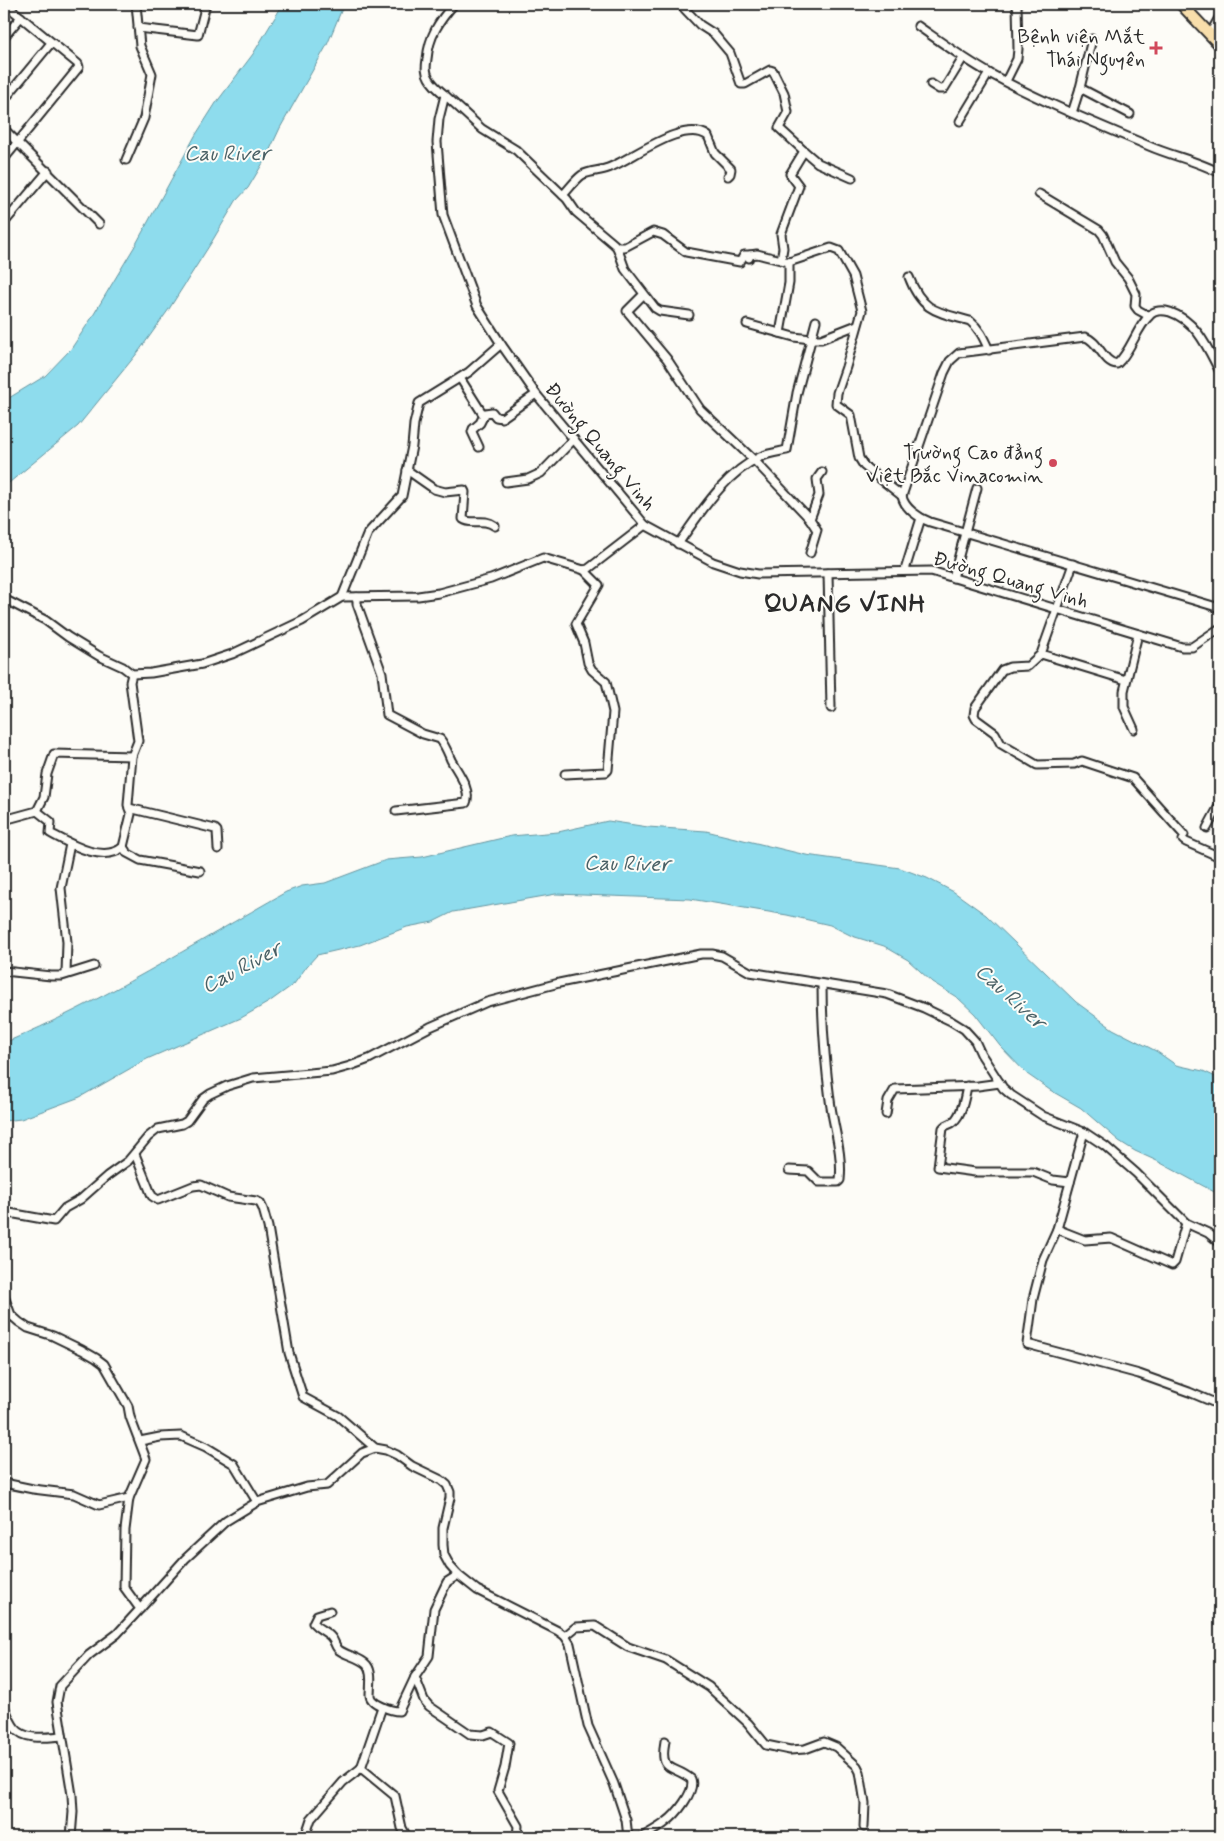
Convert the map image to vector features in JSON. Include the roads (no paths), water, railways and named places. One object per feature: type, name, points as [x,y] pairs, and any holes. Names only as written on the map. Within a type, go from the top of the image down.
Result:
[{"type":"highway","points":[[1181,4],[1220,45]]},
{"type":"street","points":[[4,159],[79,67],[78,64],[5,4]]},
{"type":"street","points":[[126,160],[144,118],[152,74],[152,69],[142,50],[136,4]]},
{"type":"street","points":[[138,28],[198,35],[206,4]]},
{"type":"street","points":[[454,4],[441,19],[428,48],[426,70],[429,79],[482,129],[516,150],[562,195],[576,212],[617,247],[625,269],[637,283],[643,295],[657,310],[689,315]]},
{"type":"street","points":[[680,4],[700,25],[714,34],[730,53],[741,84],[745,84],[766,71],[773,71],[784,93],[788,112],[779,128],[818,163],[852,178]]},
{"type":"street","points":[[1006,81],[1016,59],[1018,49],[1017,4]]},
{"type":"street","points":[[1210,34],[1220,16]]},
{"type":"street","points":[[4,37],[20,17]]},
{"type":"street","points":[[918,26],[963,58],[989,73],[1072,113],[1157,150],[1206,166],[1220,173]]},
{"type":"street","points":[[1072,113],[1092,39]]},
{"type":"street","points":[[4,100],[51,43]]},
{"type":"street","points":[[931,84],[939,90],[944,89],[963,58]]},
{"type":"street","points":[[960,121],[989,73]]},
{"type":"street","points":[[1080,88],[1130,114]]},
{"type":"street","name":"Đường Quang Vinh","points":[[444,95],[439,118],[437,142],[443,215],[477,306],[500,344],[536,394],[645,525],[713,562],[740,571],[758,574],[931,571],[1182,647],[1192,647],[1220,628]]},
{"type":"street","points":[[4,129],[99,224]]},
{"type":"street","points":[[562,195],[582,175],[610,168],[662,140],[679,134],[699,131],[708,136],[715,153],[731,168],[728,176]]},
{"type":"street","points":[[781,260],[783,248],[782,234],[800,186],[790,174],[804,151]]},
{"type":"street","points":[[4,223],[48,171]]},
{"type":"street","points":[[1039,194],[1103,234],[1116,262],[1128,278],[1136,294],[1135,306],[1138,310],[1149,316]]},
{"type":"street","points":[[617,247],[625,247],[653,232],[663,235],[686,252],[740,262],[744,255],[750,257],[757,254],[789,262],[831,248],[839,251],[853,276],[862,311],[837,392],[836,404],[852,415],[859,458],[864,466],[902,496],[905,504],[921,518],[1220,608]]},
{"type":"street","points":[[780,333],[789,283],[789,262]]},
{"type":"street","points":[[909,277],[915,292],[930,308],[970,322],[976,326],[989,350]]},
{"type":"street","points":[[643,295],[628,311],[667,359],[700,409],[754,460],[810,519],[817,530],[810,554]]},
{"type":"street","points":[[902,496],[944,373],[950,361],[959,353],[1085,337],[1093,342],[1111,363],[1117,364],[1149,316],[1158,311],[1166,311],[1184,318],[1198,333],[1220,372]]},
{"type":"street","points":[[678,544],[709,501],[733,474],[761,456],[787,450],[792,412],[816,321]]},
{"type":"street","points":[[747,324],[811,340],[820,339],[857,325]]},
{"type":"street","points":[[342,597],[368,533],[401,498],[419,403],[480,364],[500,344]]},
{"type":"street","points":[[460,378],[484,416]]},
{"type":"street","points":[[480,447],[472,432],[489,411],[496,417],[502,418],[536,394]]},
{"type":"street","points":[[506,482],[528,478],[541,473],[574,439]]},
{"type":"street","points":[[407,470],[434,489],[445,492],[464,490],[463,519],[470,522],[487,522],[495,526]]},
{"type":"street","points":[[810,519],[819,495],[817,479],[822,472]]},
{"type":"street","points":[[953,578],[977,488]]},
{"type":"street","points":[[906,570],[921,518]]},
{"type":"street","points":[[584,570],[588,569],[645,525]]},
{"type":"street","points":[[4,599],[45,620],[68,637],[99,656],[123,667],[132,674],[151,673],[202,664],[232,654],[302,621],[342,597],[418,596],[439,593],[491,579],[543,558],[584,570],[599,585],[576,624],[584,643],[588,663],[606,682],[614,716],[608,770],[606,772],[566,774]]},
{"type":"street","points":[[1073,564],[1041,654],[1028,666],[1006,668],[998,673],[975,708],[974,715],[976,719],[995,733],[1001,744],[1037,765],[1074,764],[1082,760],[1130,776],[1184,837],[1186,842],[1220,857]]},
{"type":"street","points":[[828,573],[831,708]]},
{"type":"street","points":[[357,597],[357,604],[382,673],[387,715],[423,734],[442,741],[464,785],[467,800],[466,803],[396,811]]},
{"type":"street","points":[[1134,730],[1124,707],[1124,691],[1138,634]]},
{"type":"street","points":[[1041,654],[1126,680]]},
{"type":"street","points":[[132,674],[130,682],[138,741],[132,756],[129,808],[131,814],[123,847],[127,853],[140,860],[200,871]]},
{"type":"street","points":[[4,820],[37,811],[44,797],[47,774],[54,754],[132,756]]},
{"type":"street","points":[[1207,828],[1220,804]]},
{"type":"street","points":[[129,808],[215,828],[217,830],[218,849]]},
{"type":"street","points":[[37,811],[51,822],[50,833],[70,844],[98,853],[111,853],[123,847]]},
{"type":"street","points":[[66,974],[67,942],[62,881],[70,844]]},
{"type":"street","points":[[4,1212],[54,1221],[64,1208],[81,1199],[135,1154],[148,1137],[158,1129],[188,1121],[203,1099],[227,1086],[253,1078],[332,1071],[369,1060],[430,1027],[487,1002],[559,984],[701,954],[712,954],[729,960],[750,972],[887,994],[951,1021],[964,1029],[975,1041],[1000,1083],[1011,1095],[1043,1116],[1084,1132],[1121,1158],[1186,1223],[1208,1233],[1220,1243]]},
{"type":"street","points":[[4,971],[42,976],[66,974],[94,966]]},
{"type":"street","points":[[789,1170],[808,1171],[819,1182],[838,1182],[840,1180],[840,1160],[830,1101],[822,1018],[822,984]]},
{"type":"street","points":[[886,1114],[888,1101],[895,1089],[1000,1083]]},
{"type":"street","points":[[968,1086],[955,1121],[945,1125],[943,1128],[938,1166],[975,1172],[1033,1172],[1053,1180],[1070,1182]]},
{"type":"street","points":[[1084,1132],[1057,1229],[1043,1260],[1032,1299],[1027,1344],[1138,1374],[1220,1405]]},
{"type":"street","points":[[135,1154],[152,1196],[158,1200],[192,1186],[200,1185],[228,1197],[260,1203],[272,1240],[274,1269],[289,1353],[303,1397],[338,1416],[375,1448],[397,1455],[408,1464],[441,1480],[447,1485],[450,1498],[445,1515],[444,1556],[458,1575],[477,1590],[565,1636],[570,1644],[588,1726],[614,1784],[626,1820],[628,1837]]},
{"type":"street","points":[[1057,1229],[1086,1240],[1111,1238],[1172,1264],[1175,1262],[1186,1223]]},
{"type":"street","points":[[4,1296],[11,1315],[28,1328],[53,1336],[82,1350],[104,1364],[128,1406],[130,1417],[146,1459],[129,1498],[125,1530],[124,1582],[128,1594],[140,1609]]},
{"type":"street","points":[[4,1321],[11,1315]]},
{"type":"street","points":[[4,1346],[4,1352]]},
{"type":"street","points":[[140,1441],[160,1437],[181,1436],[206,1447],[234,1464],[257,1502]]},
{"type":"street","points":[[71,1837],[74,1812],[57,1702],[60,1686],[89,1655],[117,1634],[185,1559],[222,1524],[257,1502],[307,1486],[327,1485],[362,1454],[375,1448]]},
{"type":"street","points":[[4,1483],[73,1494],[99,1504],[129,1498]]},
{"type":"street","points":[[330,1612],[317,1615],[313,1623],[319,1630],[331,1637],[340,1650],[365,1663],[369,1669],[370,1698],[382,1706],[399,1712],[415,1677],[429,1656],[434,1610],[448,1582],[458,1575]]},
{"type":"street","points":[[565,1636],[576,1627],[595,1626],[628,1647],[666,1660],[709,1687],[748,1723],[766,1745],[790,1750],[805,1749],[824,1742],[836,1747],[857,1766],[860,1772],[866,1812],[864,1827]]},
{"type":"street","points":[[415,1677],[424,1700],[429,1706],[470,1734],[483,1735],[492,1732],[508,1742],[506,1767],[498,1791],[518,1826],[517,1837]]},
{"type":"street","points":[[4,1706],[20,1733],[37,1737],[62,1736]]},
{"type":"street","points":[[305,1837],[311,1819],[343,1782],[361,1768],[382,1706]]},
{"type":"street","points":[[642,1837],[668,1822],[681,1807],[692,1788],[691,1779],[669,1768],[666,1764],[665,1741]]},
{"type":"street","points":[[361,1768],[396,1796],[402,1828],[407,1837]]},
{"type":"water","name":"Cau River","points":[[283,4],[344,4],[327,45],[280,128],[266,158],[248,188],[236,201],[169,309],[139,351],[78,426],[4,487],[4,401],[45,376],[71,349],[136,244],[195,136],[216,103],[253,54]]},
{"type":"water","name":"Cau River","points":[[608,821],[648,827],[706,831],[806,855],[900,868],[927,878],[954,892],[986,915],[1076,1002],[1113,1029],[1156,1051],[1176,1065],[1203,1071],[1220,1079],[1220,1195],[1119,1141],[1081,1108],[1027,1074],[1000,1046],[975,1014],[958,998],[932,982],[908,960],[884,946],[852,936],[830,925],[787,915],[690,899],[556,894],[453,912],[433,922],[407,927],[360,945],[317,955],[294,984],[269,1002],[241,1018],[147,1059],[80,1097],[21,1119],[4,1121],[4,1043],[112,991],[286,892],[302,886],[325,883],[386,860],[422,857],[511,836],[558,832]]},
{"type":"place","name":"Bệnh viện Mắt Thái Nguyên","points":[[1156,48]]},
{"type":"place","name":"Trường Cao đẳng Việt Bắc Vinacomin","points":[[1053,463]]},
{"type":"district","name":"QUANG VINH","points":[[845,602]]}]
